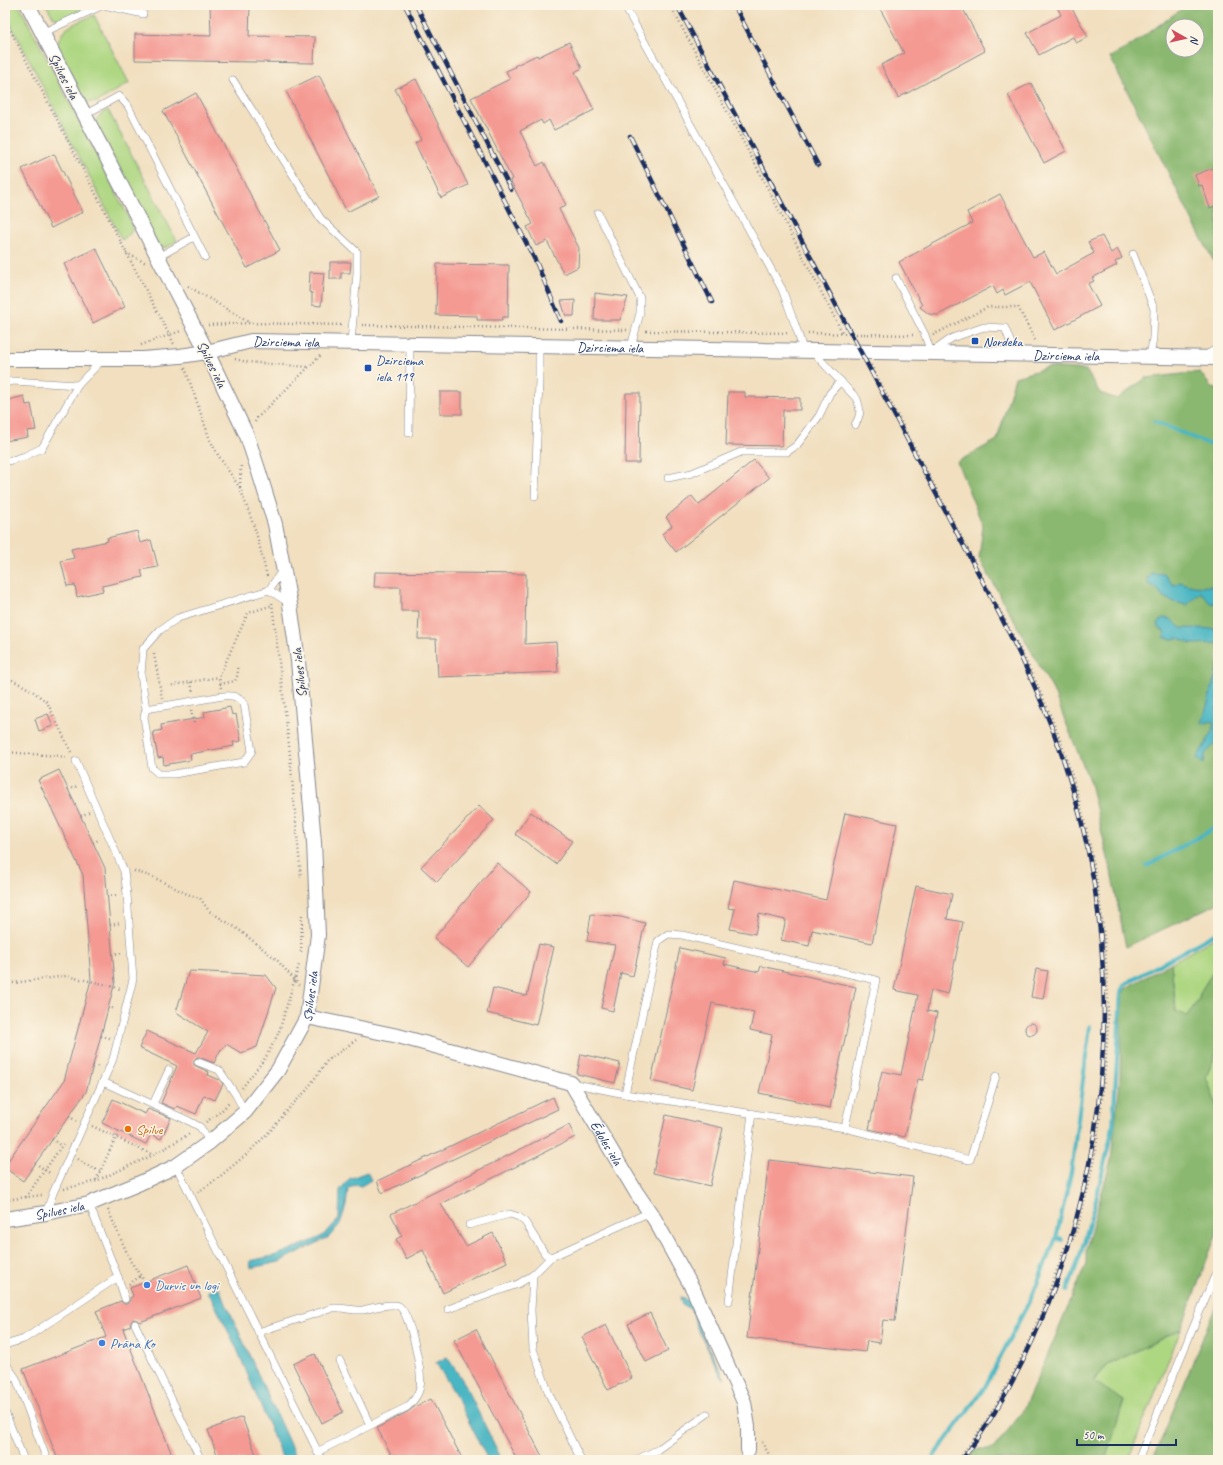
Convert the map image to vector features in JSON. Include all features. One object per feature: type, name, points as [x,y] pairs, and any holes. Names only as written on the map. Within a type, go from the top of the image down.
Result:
[{"type":"street","name":"Spilves iela","points":[[5,1219],[46,1213],[90,1204],[103,1199],[176,1166],[210,1142],[245,1112],[278,1070],[307,1018],[318,935],[315,850],[298,661],[290,604],[275,524],[247,436],[194,326],[28,5]]},
{"type":"street","name":"Dzirciema iela","points":[[5,359],[142,359],[207,352],[251,341],[1218,358]]},
{"type":"street","points":[[307,1018],[398,1036],[571,1083]]},
{"type":"street","name":"Ēdoles iela","points":[[571,1083],[636,1192],[650,1212],[694,1291],[744,1402],[748,1427],[746,1455]]},
{"type":"lane","points":[[42,33],[104,5],[143,14]]},
{"type":"lane","points":[[624,5],[782,289],[798,333],[807,350],[841,381],[857,399],[861,415],[855,425]]},
{"type":"lane","points":[[233,80],[321,219],[357,252],[357,274],[352,342]]},
{"type":"lane","points":[[84,115],[119,96],[124,101],[128,106],[205,257]]},
{"type":"lane","points":[[598,213],[640,298],[640,313],[631,347]]},
{"type":"lane","points":[[158,257],[194,237]]},
{"type":"lane","points":[[1133,254],[1154,309],[1153,338],[1150,357]]},
{"type":"lane","points":[[896,278],[925,335],[931,353],[952,338],[984,327],[1005,328],[1015,354]]},
{"type":"lane","points":[[409,433],[410,343]]},
{"type":"lane","points":[[536,496],[539,380],[538,345]]},
{"type":"lane","points":[[1199,358],[1218,348]]},
{"type":"lane","points":[[5,462],[25,456],[42,448],[78,385],[103,359]]},
{"type":"lane","points":[[5,383],[13,381],[78,385]]},
{"type":"lane","points":[[668,478],[692,473],[742,452],[787,452],[797,445],[819,416],[830,394],[841,381]]},
{"type":"lane","points":[[146,709],[222,696],[239,698],[244,704],[252,751],[244,762],[174,774],[159,774],[152,768],[144,717],[146,709],[141,675],[143,649],[160,630],[178,618],[270,590],[283,569]]},
{"type":"lane","points":[[270,590],[290,604]]},
{"type":"lane","points":[[46,1213],[53,1193],[112,1059],[133,979],[124,871],[76,761]]},
{"type":"lane","points":[[625,1094],[658,941],[668,934],[682,935],[876,980],[845,1128]]},
{"type":"lane","points":[[198,1062],[219,1070],[236,1095],[245,1112]]},
{"type":"lane","points":[[153,1104],[169,1070]]},
{"type":"lane","points":[[571,1083],[625,1094],[845,1128],[970,1160],[996,1076]]},
{"type":"lane","points":[[103,1082],[200,1127],[210,1142]]},
{"type":"lane","points":[[728,1301],[752,1113]]},
{"type":"lane","points":[[176,1166],[322,1460]]},
{"type":"lane","points":[[90,1204],[125,1299]]},
{"type":"lane","points":[[448,1309],[518,1284],[533,1275],[551,1257],[650,1212]]},
{"type":"lane","points":[[469,1225],[510,1214],[519,1217],[525,1222],[545,1254],[551,1257]]},
{"type":"lane","points":[[1138,1460],[1218,1268]]},
{"type":"lane","points":[[533,1275],[531,1310],[533,1349],[549,1394],[581,1460]]},
{"type":"lane","points":[[5,1346],[24,1339],[118,1277]]},
{"type":"lane","points":[[258,1332],[333,1308],[341,1307],[348,1310],[358,1310],[393,1305],[400,1307],[403,1312],[414,1340],[421,1376],[418,1396],[407,1407],[317,1452]]},
{"type":"lane","points":[[135,1324],[201,1460]]},
{"type":"lane","points":[[5,1358],[8,1367],[16,1378],[48,1460]]},
{"type":"lane","points":[[340,1361],[370,1425]]},
{"type":"lane","points":[[5,1412],[24,1460]]},
{"type":"lane","points":[[636,1460],[658,1450],[707,1414]]},
{"type":"path","points":[[670,5],[754,162],[843,334]]},
{"type":"path","points":[[5,20],[180,356],[210,440],[240,488],[256,532],[273,605],[289,745],[301,882]]},
{"type":"path","points":[[167,274],[250,323]]},
{"type":"path","points":[[139,345],[194,326],[221,323],[798,333]]},
{"type":"path","points":[[856,334],[864,352],[1009,626],[1052,718],[1064,750],[1092,857],[1104,940],[1108,1010],[1106,1058],[1097,1144],[1084,1203],[1074,1237],[1064,1249],[1049,1292],[1021,1359],[991,1413],[958,1460]]},
{"type":"path","points":[[247,436],[257,418],[335,342]]},
{"type":"path","points":[[234,359],[247,362],[310,367]]},
{"type":"path","points":[[240,488],[242,460]]},
{"type":"path","points":[[222,696],[218,677],[248,613],[273,605]]},
{"type":"path","points":[[151,640],[163,705]]},
{"type":"path","points":[[220,684],[235,681],[238,674],[237,666]]},
{"type":"path","points":[[5,676],[31,690],[47,702],[76,761]]},
{"type":"path","points":[[168,686],[218,677]]},
{"type":"path","points":[[190,702],[194,724]]},
{"type":"path","points":[[5,752],[59,756],[76,761]]},
{"type":"path","points":[[131,870],[153,877],[187,894],[200,898],[209,911],[238,929],[277,960],[295,982],[310,995]]},
{"type":"path","points":[[300,957],[302,912]]},
{"type":"path","points":[[5,1200],[53,1193],[96,1181],[153,1155],[200,1127],[220,1112],[236,1095],[266,1057],[279,1032],[295,982],[299,964]]},
{"type":"path","points":[[5,984],[66,976],[108,985]]},
{"type":"path","points":[[191,1197],[248,1153],[272,1129],[306,1091],[327,1061],[370,1031]]},
{"type":"path","points":[[96,1181],[119,1131]]},
{"type":"path","points":[[110,1133],[153,1155]]},
{"type":"path","points":[[26,1198],[66,1140]]},
{"type":"path","points":[[35,1163],[59,1180]]},
{"type":"path","points":[[103,1199],[131,1262],[145,1282]]},
{"type":"green space","points":[[5,5],[19,5],[132,224],[130,234],[122,240],[78,154],[70,140],[67,138],[68,135],[5,13]]},
{"type":"green space","points":[[46,5],[89,6],[62,19],[54,18]]},
{"type":"green space","points":[[1187,5],[1218,5],[1218,269],[1195,226],[1110,57],[1127,48],[1165,21],[1165,58],[1205,58],[1205,18],[1169,18]]},
{"type":"green space","points":[[94,15],[129,83],[97,102],[86,102],[57,47],[62,34],[70,26]]},
{"type":"green space","points":[[108,110],[177,241],[167,247],[160,248],[95,121],[103,112]]},
{"type":"green space","points":[[1049,367],[1086,370],[1100,393],[1117,399],[1146,378],[1200,372],[1211,387],[1218,388],[1218,903],[1126,947],[1111,871],[1090,783],[1053,690],[979,558],[983,526],[957,462],[997,440],[1015,377]]},
{"type":"green space","points":[[1218,936],[1218,964],[1201,991],[1199,999],[1187,1016],[1176,1011],[1171,963]]},
{"type":"green space","points":[[1171,963],[1176,1011],[1187,1016],[1199,999],[1201,991],[1218,964],[1218,1049],[1206,1077],[1218,1110],[1218,1230],[1181,1329],[1108,1365],[1093,1381],[1124,1401],[1105,1460],[967,1460],[975,1449],[993,1449],[1021,1414],[1086,1264],[1086,1249],[1111,1160],[1120,1082],[1122,995],[1126,988]]},
{"type":"green space","points":[[1218,1049],[1218,1101],[1216,1104],[1206,1077]]},
{"type":"green space","points":[[1218,1300],[1218,1460],[1153,1460]]},
{"type":"green space","points":[[1181,1329],[1128,1460],[1105,1460],[1124,1401],[1093,1382],[1108,1365]]},
{"type":"water","points":[[1152,573],[1164,574],[1173,585],[1181,582],[1199,586],[1218,585],[1218,604],[1210,603],[1201,592],[1187,605],[1168,600],[1156,588],[1148,584],[1147,579]]},
{"type":"water","points":[[1163,618],[1170,619],[1181,628],[1218,629],[1218,644],[1191,644],[1178,638],[1165,638],[1164,631],[1159,628],[1158,622]]},
{"type":"water","points":[[1218,665],[1218,706],[1216,709],[1218,711],[1218,741],[1205,754],[1204,764],[1197,758],[1213,731],[1214,724],[1212,721],[1202,724]]},
{"type":"water","points":[[367,1172],[371,1180],[361,1186],[356,1185],[348,1189],[346,1206],[340,1224],[329,1237],[279,1262],[251,1268],[250,1261],[277,1255],[319,1238],[327,1232],[339,1219],[340,1190],[349,1179]]},
{"type":"water","points":[[219,1288],[297,1460],[283,1460],[237,1349],[208,1291]]},
{"type":"water","points":[[680,1297],[690,1301],[706,1342],[725,1379],[721,1376],[696,1326],[693,1313],[689,1308],[682,1305]]},
{"type":"water","points":[[447,1357],[463,1381],[502,1460],[488,1460],[454,1392],[436,1363]]},
{"type":"building","points":[[210,5],[250,5],[249,36],[315,37],[314,63],[135,60],[135,34],[211,36]]},
{"type":"building","points":[[878,5],[961,5],[985,51],[898,98],[881,65],[904,53]]},
{"type":"building","points":[[1056,5],[1070,5],[1088,37],[1076,43],[1073,37],[1039,55],[1027,33],[1061,15]]},
{"type":"building","points":[[569,42],[582,68],[575,72],[594,110],[554,130],[549,120],[543,124],[541,120],[520,131],[537,166],[544,162],[566,205],[559,209],[579,248],[578,267],[564,274],[547,241],[536,246],[527,227],[533,224],[510,180],[512,179],[471,98],[510,79],[506,71],[515,67],[514,66],[537,55],[538,57]]},
{"type":"building","points":[[319,75],[379,196],[347,212],[286,91]]},
{"type":"building","points":[[416,79],[468,185],[441,198],[415,143],[421,140],[395,89]]},
{"type":"building","points":[[1031,83],[1066,151],[1044,163],[1008,95]]},
{"type":"building","points":[[196,93],[280,250],[247,268],[163,111]]},
{"type":"building","points":[[54,154],[83,212],[51,228],[22,169]]},
{"type":"building","points":[[1213,168],[1218,180],[1218,205],[1210,208],[1202,185],[1199,186],[1195,175]]},
{"type":"building","points":[[1000,194],[1033,257],[1044,252],[1056,274],[1094,253],[1088,242],[1102,236],[1111,253],[1117,249],[1122,258],[1115,262],[1117,265],[1092,278],[1094,281],[1088,284],[1100,306],[1055,330],[1030,282],[1005,295],[1003,290],[997,294],[993,286],[938,315],[929,314],[920,307],[922,305],[899,262],[972,223],[967,212]]},
{"type":"building","points":[[96,248],[125,307],[93,323],[64,264]]},
{"type":"building","points":[[330,262],[351,262],[350,273],[341,273],[341,279],[330,279]]},
{"type":"building","points":[[437,264],[509,265],[508,317],[503,317],[502,320],[477,320],[477,316],[436,315]]},
{"type":"building","points":[[310,272],[324,273],[321,306],[312,305],[312,293],[309,292]]},
{"type":"building","points":[[595,293],[628,297],[620,320],[594,320]]},
{"type":"building","points":[[575,300],[574,316],[566,316],[561,301]]},
{"type":"building","points":[[440,392],[462,392],[462,414],[440,414]]},
{"type":"building","points":[[728,392],[745,392],[745,397],[800,398],[800,410],[783,410],[782,446],[726,445]]},
{"type":"building","points":[[626,393],[640,393],[639,463],[625,463]]},
{"type":"building","points":[[24,396],[26,405],[31,404],[36,430],[27,431],[28,437],[5,441],[5,401]]},
{"type":"building","points":[[754,460],[769,478],[676,552],[662,534],[672,526],[666,517],[692,496],[699,505]]},
{"type":"building","points":[[137,531],[140,543],[151,540],[158,567],[141,570],[143,577],[102,586],[103,591],[77,597],[75,585],[67,586],[61,561],[74,558],[71,549],[108,541],[107,538]]},
{"type":"building","points":[[375,572],[526,574],[525,644],[556,642],[558,672],[438,677],[436,639],[418,639],[419,611],[401,611],[401,587],[374,587]]},
{"type":"building","points":[[230,707],[232,715],[236,714],[241,741],[233,742],[234,746],[190,754],[191,760],[164,765],[163,757],[158,758],[153,732],[162,730],[161,725],[205,717],[204,712]]},
{"type":"building","points":[[48,714],[53,726],[39,731],[35,719]]},
{"type":"building","points":[[59,770],[105,868],[115,982],[86,1092],[23,1181],[5,1168],[5,1165],[64,1081],[91,980],[83,875],[38,780]]},
{"type":"building","points":[[479,806],[494,820],[437,882],[421,867]]},
{"type":"building","points":[[531,812],[572,841],[556,864],[515,834]]},
{"type":"building","points":[[845,813],[897,824],[872,943],[812,930],[809,946],[781,940],[786,920],[759,914],[755,934],[730,929],[735,909],[728,908],[734,880],[826,900]]},
{"type":"building","points":[[497,863],[531,892],[468,967],[434,938]]},
{"type":"building","points":[[916,886],[952,894],[947,919],[963,922],[948,994],[931,990],[927,1011],[937,1013],[923,1080],[918,1079],[905,1137],[869,1129],[882,1071],[901,1075],[918,995],[894,990]]},
{"type":"building","points":[[591,914],[621,917],[645,923],[633,976],[621,973],[613,1011],[601,1008],[615,945],[587,941]]},
{"type":"building","points":[[539,944],[554,947],[536,1025],[487,1013],[493,988],[527,996]]},
{"type":"building","points":[[680,948],[726,958],[724,964],[759,972],[761,966],[856,987],[830,1108],[759,1093],[772,1035],[750,1030],[754,1012],[712,1003],[692,1090],[651,1081]]},
{"type":"building","points":[[1036,969],[1048,971],[1043,999],[1031,997]]},
{"type":"building","points":[[189,971],[266,975],[276,988],[257,1047],[241,1053],[226,1044],[222,1050],[221,1049],[214,1063],[199,1057],[194,1060],[194,1065],[209,1072],[208,1075],[220,1080],[223,1084],[215,1100],[204,1095],[196,1114],[177,1106],[175,1109],[161,1103],[177,1066],[139,1048],[147,1031],[196,1053],[208,1032],[176,1012]]},
{"type":"building","points":[[1031,1023],[1035,1025],[1037,1029],[1035,1033],[1031,1035],[1027,1033],[1025,1029],[1027,1025]]},
{"type":"building","points":[[581,1054],[620,1063],[615,1083],[577,1074]]},
{"type":"building","points":[[553,1097],[558,1109],[382,1193],[377,1181]]},
{"type":"building","points":[[113,1099],[145,1114],[148,1109],[171,1118],[161,1139],[151,1134],[146,1144],[102,1123]]},
{"type":"building","points":[[666,1115],[723,1128],[710,1186],[653,1173]]},
{"type":"building","points":[[569,1125],[575,1137],[441,1204],[466,1246],[493,1233],[507,1262],[443,1293],[423,1250],[406,1259],[396,1239],[402,1236],[391,1214]]},
{"type":"building","points":[[769,1160],[913,1177],[895,1321],[883,1320],[880,1343],[867,1341],[865,1352],[747,1338]]},
{"type":"building","points":[[188,1265],[201,1298],[140,1322],[133,1319],[130,1326],[123,1329],[174,1460],[58,1460],[23,1369],[106,1337],[96,1311],[121,1301],[124,1304],[127,1304],[133,1296],[130,1288]]},
{"type":"building","points":[[650,1313],[668,1351],[646,1362],[628,1324]]},
{"type":"building","points":[[606,1325],[632,1378],[608,1390],[582,1337]]},
{"type":"building","points":[[476,1329],[544,1460],[517,1460],[454,1340]]},
{"type":"building","points":[[315,1354],[343,1412],[322,1423],[293,1364]]},
{"type":"building","points":[[431,1399],[463,1460],[394,1460],[377,1428]]},
{"type":"building","points":[[242,1417],[258,1460],[219,1460],[208,1430]]},
{"type":"waterway","points":[[1154,421],[1218,448]]},
{"type":"waterway","points":[[1147,866],[1206,833],[1218,824]]},
{"type":"waterway","points":[[1067,1291],[1080,1256],[1096,1199],[1113,1127],[1121,991],[1125,984],[1218,932]]},
{"type":"waterway","points":[[1062,1240],[1056,1238],[1071,1173],[1090,1026]]},
{"type":"waterway","points":[[931,1460],[985,1387],[1032,1296],[1056,1238]]},
{"type":"railway","points":[[405,5],[537,264],[561,321]]},
{"type":"railway","points":[[416,5],[511,190]]},
{"type":"railway","points":[[677,5],[998,611],[1041,701],[1059,747],[1081,820],[1095,894],[1103,969],[1103,1044],[1096,1119],[1082,1194],[1062,1266],[1034,1337],[1019,1369],[983,1431],[962,1460]]},
{"type":"railway","points":[[734,5],[818,165]]},
{"type":"railway","points":[[630,136],[712,302]]},
{"type":"place","name":"Nordeka","points":[[975,341]]},
{"type":"place","name":"Dzirciema iela 119","points":[[368,368]]},
{"type":"place","name":"Spilve","points":[[128,1129]]},
{"type":"place","name":"Durvis un logi","points":[[147,1285]]},
{"type":"place","name":"Prāna Ko","points":[[102,1343]]}]
